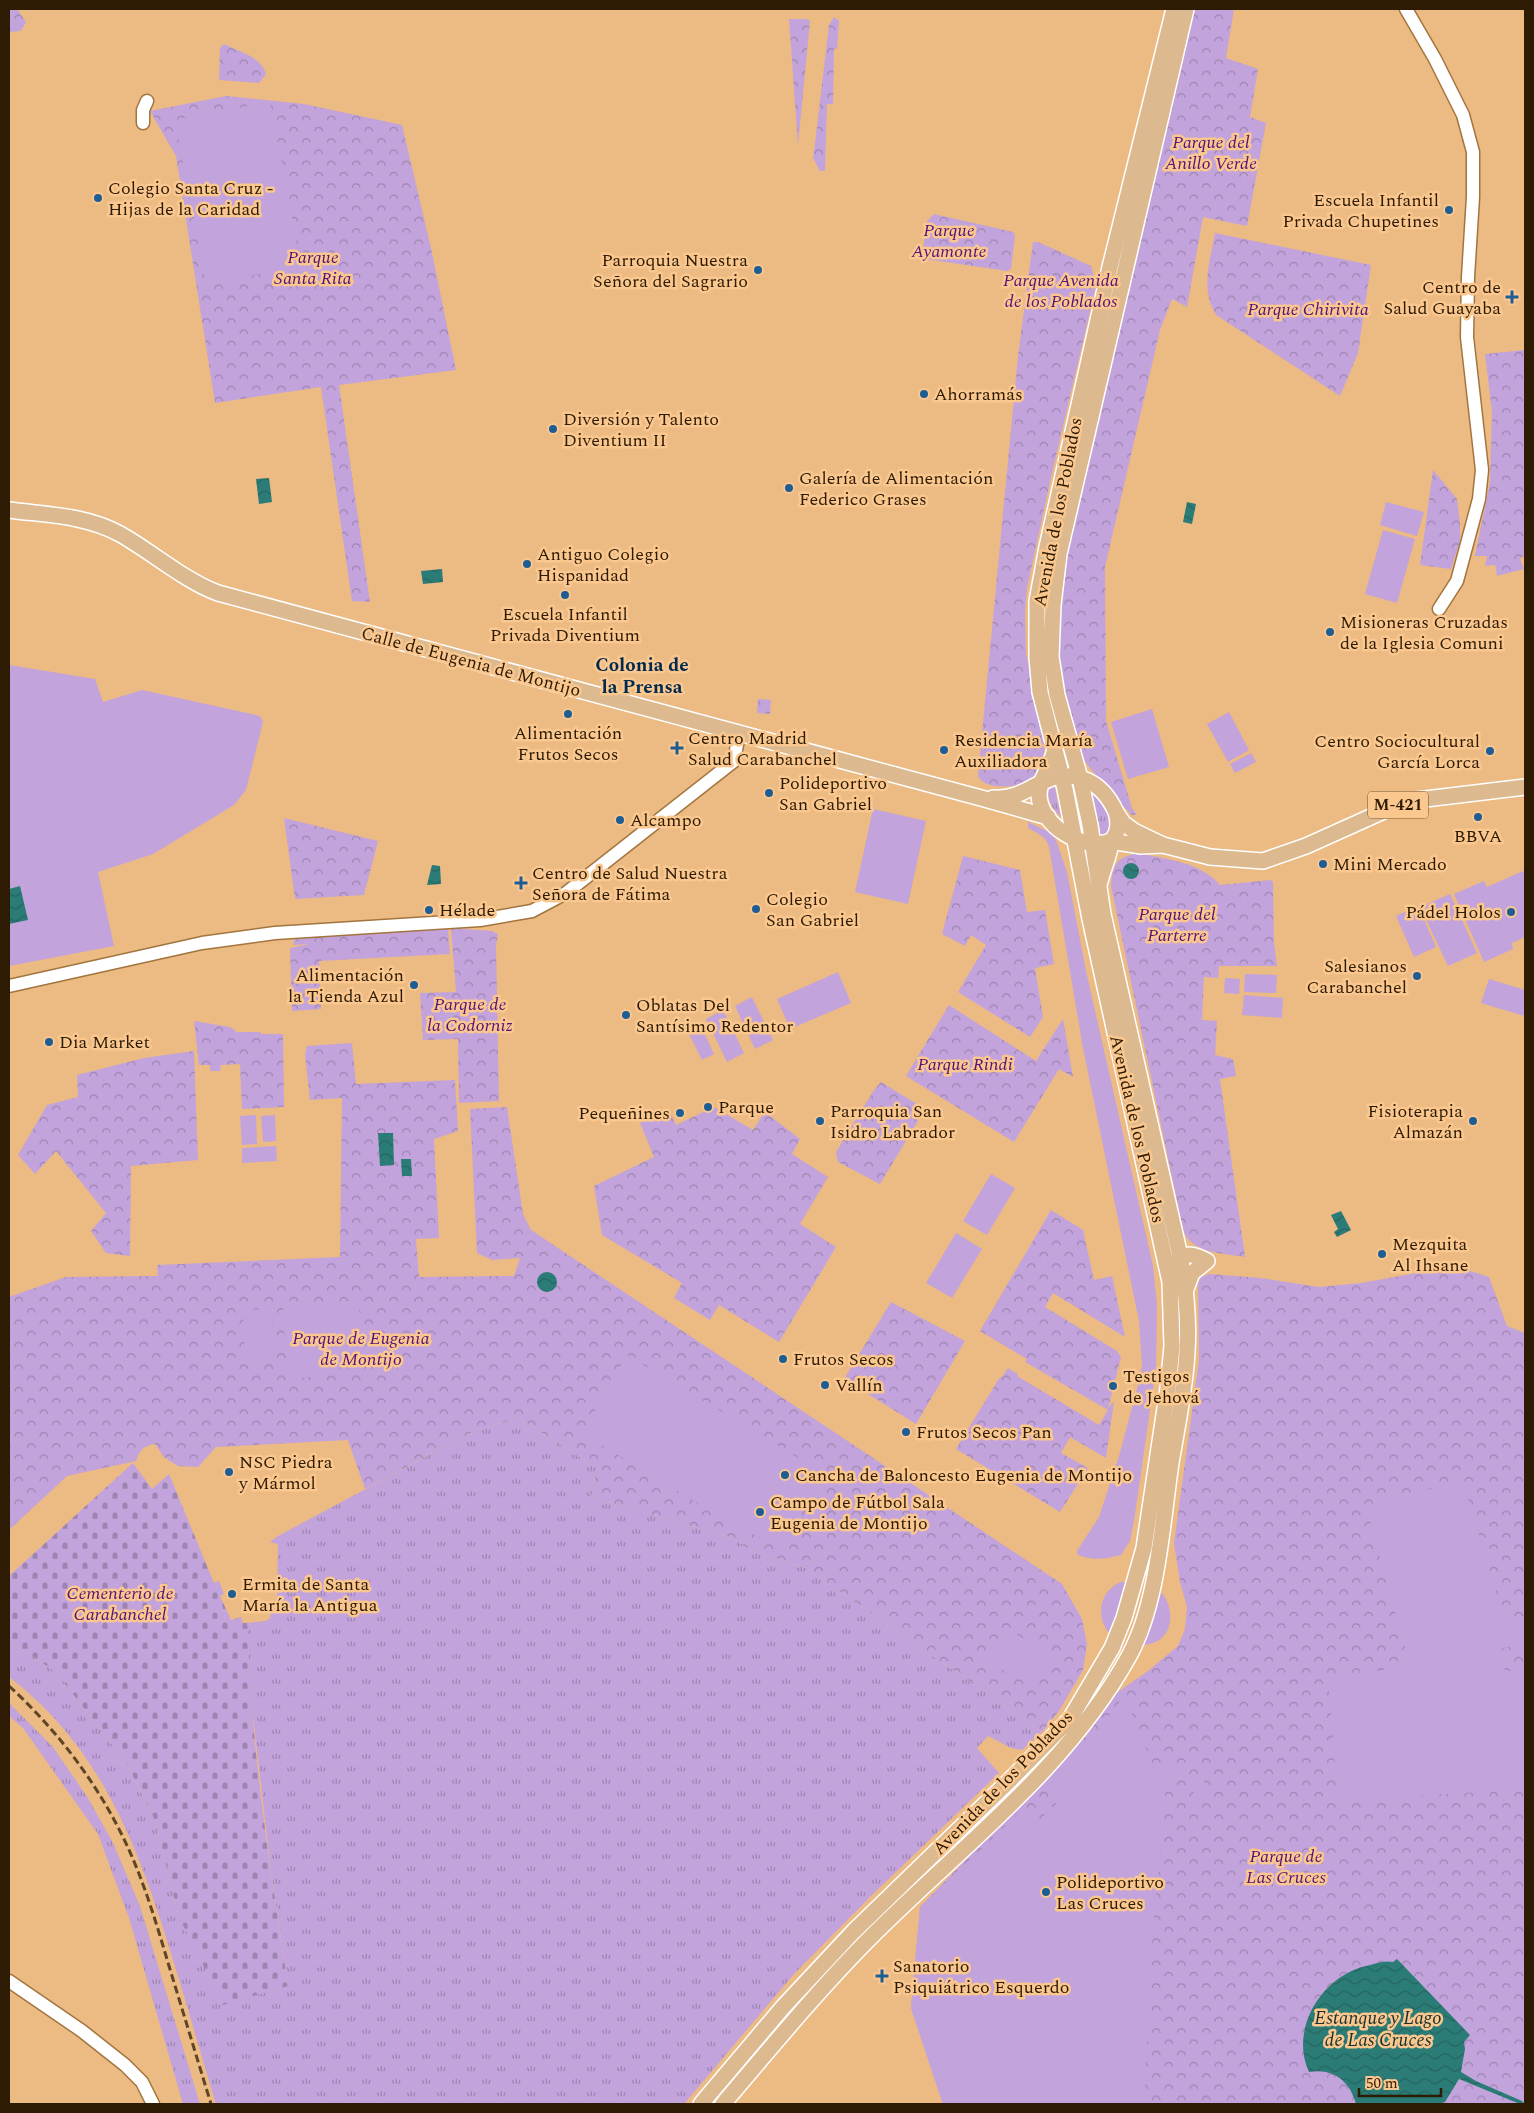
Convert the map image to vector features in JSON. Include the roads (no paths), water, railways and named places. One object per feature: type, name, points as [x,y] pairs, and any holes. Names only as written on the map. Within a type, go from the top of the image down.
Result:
[{"type":"main road","name":"Avenida de los Poblados","points":[[701,2104],[782,2007],[854,1931],[1070,1719],[1101,1669],[1124,1618],[1139,1571],[1148,1524],[1168,1388],[1172,1346],[1170,1282],[1090,919],[1062,775],[1040,692],[1037,657],[1037,601],[1049,537],[1110,267],[1174,9]]},
{"type":"main road","name":"Avenida de los Poblados","points":[[723,2104],[794,2019],[864,1943],[1023,1791],[1061,1753],[1082,1728],[1130,1655],[1145,1616],[1155,1575],[1187,1352],[1186,1289],[1103,914],[1080,778],[1056,695],[1051,656],[1053,605],[1059,554],[1186,9]]},
{"type":"main road","name":"Calle de Eugenia de Montijo","points":[[9,510],[62,515],[89,521],[119,534],[218,594],[1048,817]]},
{"type":"main road","points":[[1055,748],[1052,764],[1041,782],[1039,796],[1048,817],[1059,829],[1075,839],[1092,843],[1111,841],[1141,846]]},
{"type":"main road","points":[[1062,775],[1080,778],[1102,790],[1124,823],[1134,831],[1163,845]]},
{"type":"main road","name":"Calle de Eugenia de Montijo","points":[[981,798],[1005,799],[1025,792],[1051,777],[1062,775]]},
{"type":"main road","name":"M-421","points":[[1163,845],[1210,857],[1263,861],[1306,846],[1395,806],[1416,800],[1525,786]]},
{"type":"main road","name":"Avenida de los Poblados","points":[[1099,887],[1103,868],[1110,857],[1111,841],[1118,832],[1116,812]]},
{"type":"main road","points":[[1110,857],[1123,850],[1141,846],[1163,845]]},
{"type":"main road","points":[[1170,1282],[1174,1264],[1180,1256],[1187,1254],[1196,1255],[1207,1261],[1192,1273],[1186,1289]]},
{"type":"street","points":[[1406,9],[1435,59],[1462,115],[1472,146],[1473,197],[1468,277],[1467,335],[1482,470],[1479,499],[1457,581],[1439,609]]},
{"type":"street","points":[[143,123],[143,110],[147,101]]},
{"type":"street","points":[[9,986],[202,943],[275,933],[480,920],[532,911],[566,893],[734,761],[739,734]]},
{"type":"street","points":[[9,1981],[119,2059],[142,2082],[153,2104]]},
{"type":"water","points":[[269,478],[272,502],[259,504],[256,479]]},
{"type":"water","points":[[1187,502],[1196,504],[1192,524],[1183,522]]},
{"type":"water","points":[[442,569],[443,582],[423,584],[421,571]]},
{"type":"water","points":[[1131,863],[1137,865],[1139,871],[1137,877],[1131,879],[1125,877],[1123,871],[1125,865]]},
{"type":"water","points":[[432,865],[440,866],[441,884],[427,885]]},
{"type":"water","points":[[20,886],[28,920],[9,924],[9,889]]},
{"type":"water","points":[[378,1133],[393,1133],[394,1165],[380,1166]]},
{"type":"water","points":[[401,1159],[411,1159],[412,1176],[402,1176]]},
{"type":"water","points":[[1341,1211],[1351,1230],[1337,1237],[1334,1232],[1338,1229],[1331,1215]]},
{"type":"water","points":[[547,1272],[554,1275],[557,1282],[554,1289],[547,1292],[540,1289],[537,1282],[540,1275]]},
{"type":"water","name":"Estanque y Lago de Las Cruces","points":[[1397,1959],[1470,2035],[1464,2042],[1465,2049],[1461,2072],[1525,2104],[1520,2104],[1459,2079],[1445,2102],[1439,2104],[1356,2104],[1350,2089],[1339,2078],[1326,2072],[1309,2072],[1304,2056],[1303,2039],[1307,2022],[1323,1993],[1350,1972],[1386,1961],[1393,1962]]},
{"type":"railway","points":[[9,1686],[43,1720],[73,1756],[100,1795],[123,1837],[137,1868],[154,1917],[211,2104]]},
{"type":"place","name":"Colegio Santa Cruz - Hijas de la Caridad","points":[[98,198]]},
{"type":"place","name":"Escuela Infantil Privada Chupetines","points":[[1449,210]]},
{"type":"place","name":"Parroquia Nuestra Señora del Sagrario","points":[[758,270]]},
{"type":"place","name":"Centro de Salud Guayaba","points":[[1512,297]]},
{"type":"place","name":"Ahorramás","points":[[924,394]]},
{"type":"place","name":"Diversión y Talento Diventium II","points":[[553,429]]},
{"type":"place","name":"Galería de Alimentación Federico Grases","points":[[789,488]]},
{"type":"place","name":"Antiguo Colegio Hispanidad","points":[[527,564]]},
{"type":"place","name":"Escuela Infantil Privada Diventium","points":[[565,595]]},
{"type":"place","name":"Misioneras Cruzadas de la Iglesia Comuni","points":[[1330,632]]},
{"type":"place","name":"Alimentación Frutos Secos","points":[[568,714]]},
{"type":"place","name":"Centro Madrid Salud Carabanchel","points":[[677,748]]},
{"type":"place","name":"Residencia María Auxiliadora","points":[[944,750]]},
{"type":"place","name":"Centro Sociocultural García Lorca","points":[[1490,751]]},
{"type":"place","name":"Polideportivo San Gabriel","points":[[769,793]]},
{"type":"place","name":"BBVA","points":[[1478,817]]},
{"type":"place","name":"Alcampo","points":[[620,820]]},
{"type":"place","name":"Mini Mercado","points":[[1323,864]]},
{"type":"place","name":"Centro de Salud Nuestra Señora de Fátima","points":[[521,883]]},
{"type":"place","name":"Colegio San Gabriel","points":[[756,909]]},
{"type":"place","name":"Hélade","points":[[429,910]]},
{"type":"place","name":"Pádel Holos","points":[[1511,912]]},
{"type":"place","name":"Salesianos Carabanchel","points":[[1417,976]]},
{"type":"place","name":"Alimentación la Tienda Azul","points":[[414,985]]},
{"type":"place","name":"Oblatas Del Santísimo Redentor","points":[[626,1015]]},
{"type":"place","name":"Dia Market","points":[[49,1042]]},
{"type":"place","name":"Parque","points":[[708,1107]]},
{"type":"place","name":"Pequeñines","points":[[680,1113]]},
{"type":"place","name":"Parroquia San Isidro Labrador","points":[[820,1121]]},
{"type":"place","name":"Fisioterapia Almazán","points":[[1473,1121]]},
{"type":"place","name":"Mezquita Al Ihsane","points":[[1382,1254]]},
{"type":"place","name":"Frutos Secos","points":[[783,1359]]},
{"type":"place","name":"Vallín","points":[[825,1385]]},
{"type":"place","name":"Testigos de Jehová","points":[[1113,1386]]},
{"type":"place","name":"Frutos Secos Pan","points":[[906,1432]]},
{"type":"place","name":"NSC Piedra y Mármol","points":[[229,1472]]},
{"type":"place","name":"Cancha de Baloncesto Eugenia de Montijo","points":[[785,1475]]},
{"type":"place","name":"Campo de Fútbol Sala Eugenia de Montijo","points":[[760,1512]]},
{"type":"place","name":"Ermita de Santa María la Antigua","points":[[232,1594]]},
{"type":"place","name":"Polideportivo Las Cruces","points":[[1046,1892]]},
{"type":"place","name":"Sanatorio Psiquiátrico Esquerdo","points":[[882,1976]]},
{"type":"district","name":"Colonia de la Prensa","points":[[642,676]]},
{"type":"park label","name":"Parque del Anillo Verde","points":[[1211,152]]},
{"type":"park label","name":"Parque Ayamonte","points":[[949,240]]},
{"type":"park label","name":"Parque Santa Rita","points":[[313,267]]},
{"type":"park label","name":"Parque Avenida de los Poblados","points":[[1061,290]]},
{"type":"park label","name":"Parque Chirivita","points":[[1308,309]]},
{"type":"park label","name":"Parque del Parterre","points":[[1177,924]]},
{"type":"park label","name":"Parque de la Codorniz","points":[[470,1014]]},
{"type":"park label","name":"Parque Rindi","points":[[965,1064]]},
{"type":"park label","name":"Parque de Eugenia de Montijo","points":[[361,1348]]},
{"type":"park label","name":"Cementerio de Carabanchel","points":[[120,1604]]},
{"type":"park label","name":"Parque de Las Cruces","points":[[1286,1866]]}]
